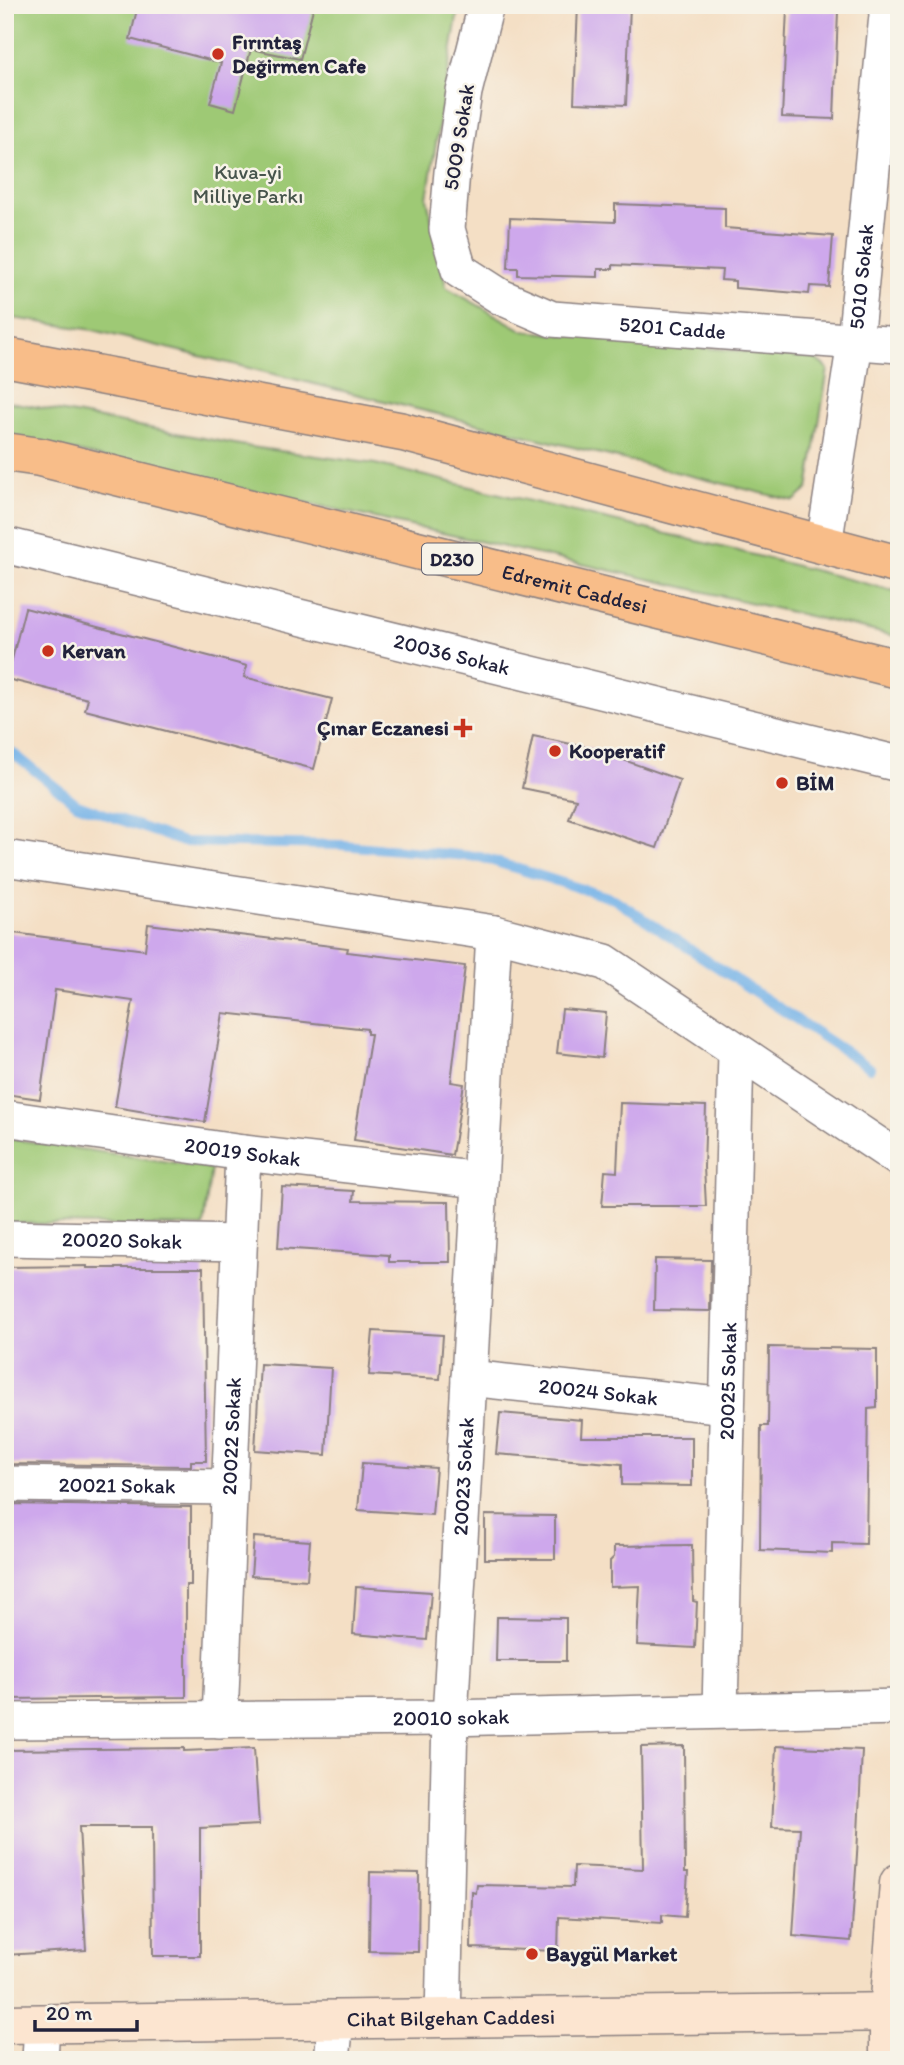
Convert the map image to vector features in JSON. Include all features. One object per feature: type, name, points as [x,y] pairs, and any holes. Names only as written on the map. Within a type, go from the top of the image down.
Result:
[{"type":"highway","points":[[5,356],[403,432],[899,565]]},
{"type":"highway","name":"Edremit Caddesi","points":[[5,452],[40,457],[899,669]]},
{"type":"main road","points":[[889,2060],[894,2012],[899,1883]]},
{"type":"main road","name":"Cihat Bilgehan Caddesi","points":[[29,2035],[336,2020],[894,2012]]},
{"type":"street","name":"5009 Sokak","points":[[459,270],[447,229],[452,172],[464,92],[486,5]]},
{"type":"street","name":"5010 Sokak","points":[[824,545],[855,342],[888,5]]},
{"type":"street","name":"5201 Cadde","points":[[459,270],[500,297],[552,319],[899,345]]},
{"type":"street","name":"20036 Sokak","points":[[5,545],[899,764]]},
{"type":"street","points":[[5,858],[494,933],[605,962],[899,1159]]},
{"type":"street","name":"20023 Sokak","points":[[443,2018],[450,1718],[494,933]]},
{"type":"street","name":"20025 Sokak","points":[[720,1710],[736,1052]]},
{"type":"street","name":"20019 Sokak","points":[[5,1118],[243,1153],[480,1180]]},
{"type":"street","name":"20022 Sokak","points":[[219,1720],[243,1153]]},
{"type":"street","name":"20020 Sokak","points":[[5,1238],[240,1243]]},
{"type":"street","name":"20024 Sokak","points":[[469,1378],[727,1406]]},
{"type":"street","name":"20021 Sokak","points":[[5,1484],[229,1487]]},
{"type":"street","name":"20010 sokak","points":[[5,1721],[450,1718],[899,1707]]},
{"type":"street","points":[[332,2060],[336,2020]]},
{"type":"green space","name":"Kuva-yi Milliye Parkı","points":[[5,5],[459,5],[427,198],[446,287],[524,331],[814,358],[828,369],[808,489],[794,501],[93,330],[5,317]]},
{"type":"green space","points":[[5,401],[251,447],[375,464],[899,592],[899,637],[5,436]]},
{"type":"green space","points":[[5,1138],[211,1168],[203,1227],[5,1223]]},
{"type":"building","name":"Fırıntaş Değirmen Cafe","points":[[138,5],[314,5],[300,59],[251,49],[235,110],[210,103],[221,63],[130,39]]},
{"type":"building","points":[[578,5],[630,5],[626,105],[574,103]]},
{"type":"building","points":[[787,9],[838,11],[834,119],[782,117]]},
{"type":"building","points":[[615,204],[725,208],[725,228],[833,236],[829,287],[810,286],[809,294],[735,288],[735,281],[721,280],[722,270],[613,265],[613,269],[598,269],[598,277],[518,275],[518,268],[508,268],[510,218],[615,222]]},
{"type":"building","points":[[25,608],[247,666],[244,677],[332,699],[314,769],[85,710],[88,699],[7,679]]},
{"type":"building","points":[[533,736],[590,748],[680,780],[657,848],[569,819],[576,799],[522,788]]},
{"type":"building","points":[[148,924],[348,948],[347,952],[465,966],[451,1082],[464,1084],[452,1155],[354,1140],[371,1034],[367,1034],[367,1029],[223,1013],[205,1122],[115,1107],[133,1001],[55,990],[40,1099],[5,1094],[5,932],[145,950]]},
{"type":"building","points":[[562,1009],[606,1013],[602,1058],[557,1053]]},
{"type":"building","points":[[620,1103],[706,1106],[706,1206],[602,1206],[605,1171],[617,1172]]},
{"type":"building","points":[[282,1187],[354,1191],[353,1201],[449,1202],[450,1262],[389,1262],[389,1255],[278,1248]]},
{"type":"building","points":[[655,1259],[711,1260],[710,1311],[654,1310]]},
{"type":"building","points":[[5,1267],[203,1268],[206,1461],[191,1461],[191,1466],[5,1464]]},
{"type":"building","points":[[373,1331],[443,1335],[440,1379],[369,1375]]},
{"type":"building","points":[[769,1347],[877,1349],[877,1408],[868,1409],[866,1544],[832,1543],[832,1553],[760,1550],[761,1426],[768,1426]]},
{"type":"building","points":[[260,1364],[331,1368],[326,1455],[255,1450]]},
{"type":"building","points":[[500,1413],[582,1420],[581,1437],[692,1437],[692,1486],[622,1485],[622,1464],[496,1454]]},
{"type":"building","points":[[362,1463],[436,1468],[432,1515],[358,1510]]},
{"type":"building","points":[[5,1504],[191,1507],[191,1585],[186,1585],[186,1697],[5,1699]]},
{"type":"building","points":[[485,1515],[555,1516],[555,1559],[485,1559]]},
{"type":"building","points":[[254,1537],[310,1541],[307,1580],[251,1576]]},
{"type":"building","points":[[692,1545],[693,1601],[697,1602],[695,1648],[637,1645],[640,1586],[610,1587],[610,1561],[614,1557],[614,1546]]},
{"type":"building","points":[[356,1587],[431,1592],[427,1640],[353,1634]]},
{"type":"building","points":[[497,1617],[566,1618],[566,1661],[496,1661]]},
{"type":"building","points":[[684,1746],[685,1872],[688,1872],[685,1917],[662,1915],[662,1923],[559,1917],[558,1951],[471,1948],[472,1892],[476,1893],[477,1885],[573,1887],[574,1866],[643,1869],[641,1747]]},
{"type":"building","points":[[776,1746],[862,1750],[851,1941],[793,1936],[800,1828],[772,1827]]},
{"type":"building","points":[[184,1748],[184,1751],[254,1748],[259,1825],[200,1828],[200,1956],[153,1956],[152,1827],[79,1827],[86,1950],[5,1955],[5,1750]]},
{"type":"building","points":[[370,1872],[419,1873],[418,1952],[369,1951]]},
{"type":"waterway","points":[[5,747],[77,804],[183,842],[342,845],[480,857],[614,899],[870,1068]]},
{"type":"place","name":"Fırıntaş Değirmen Cafe","points":[[218,54]]},
{"type":"place","name":"Kervan","points":[[48,651]]},
{"type":"place","name":"Çınar Eczanesi","points":[[463,728]]},
{"type":"place","name":"Kooperatif","points":[[555,751]]},
{"type":"place","name":"BİM","points":[[782,783]]},
{"type":"place","name":"Baygül Market","points":[[532,1954]]}]
